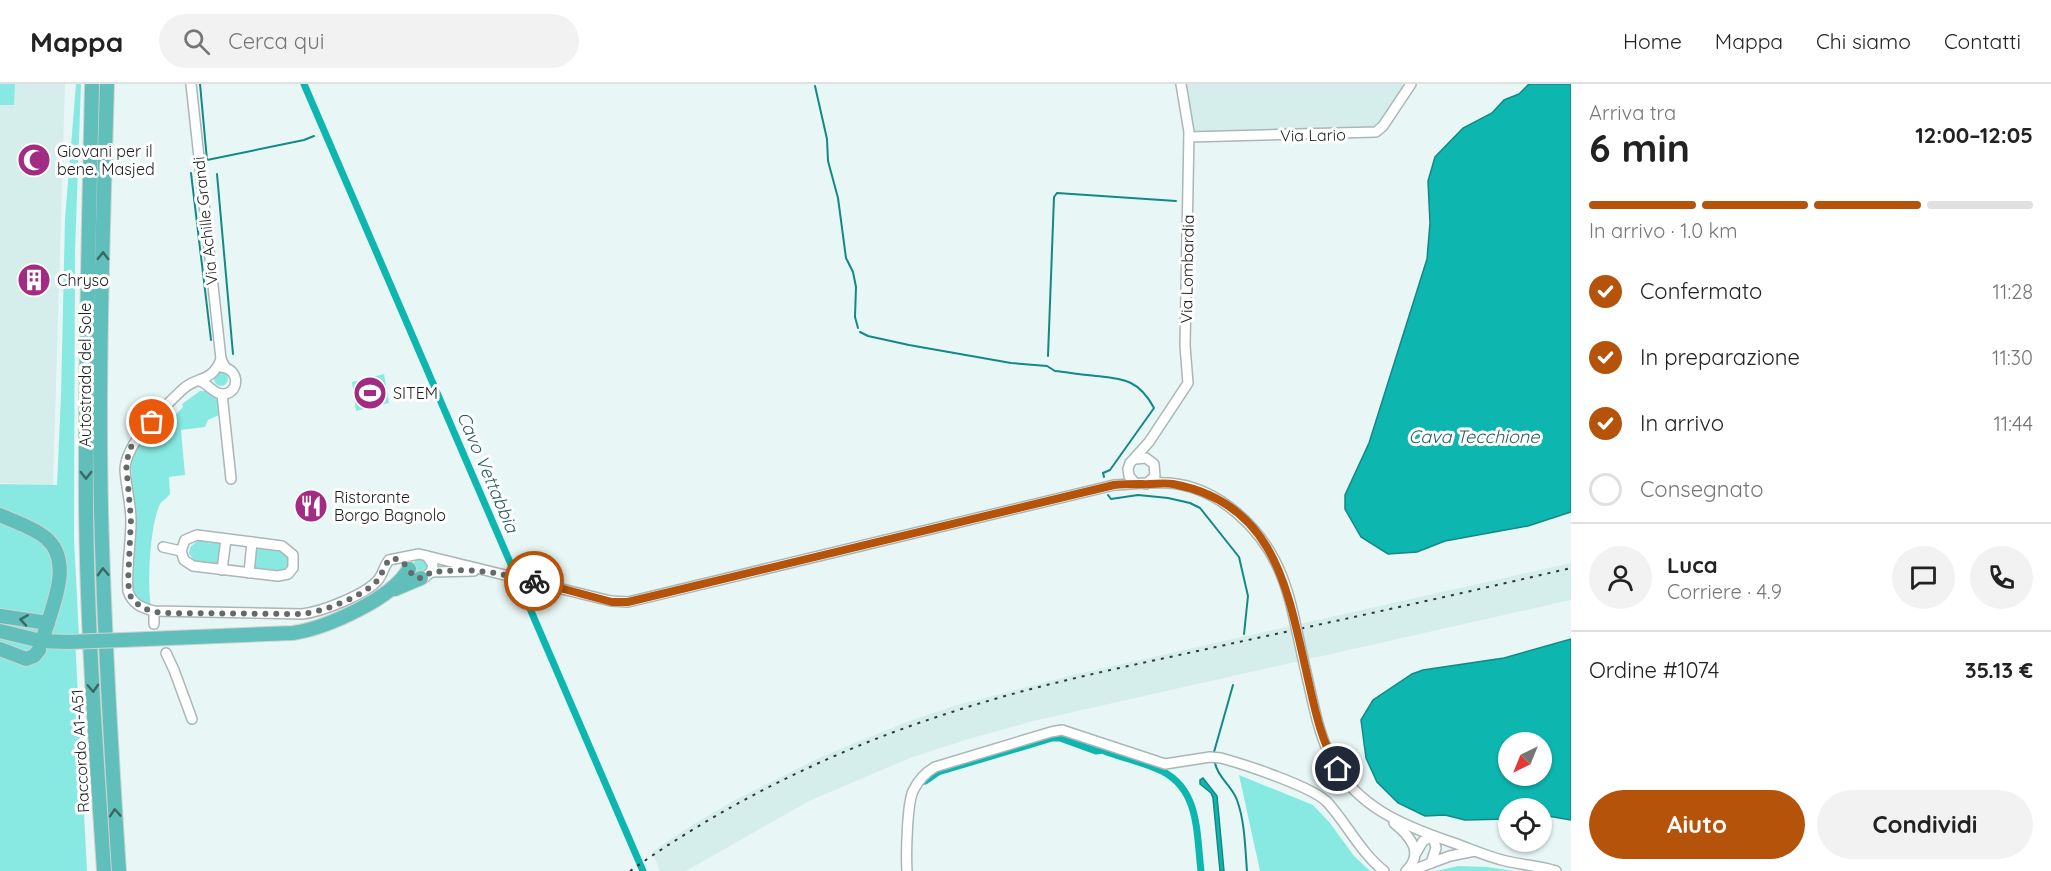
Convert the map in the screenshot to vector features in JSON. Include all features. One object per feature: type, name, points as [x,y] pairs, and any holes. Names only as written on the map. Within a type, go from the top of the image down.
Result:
[{"type":"highway","name":"Autostrada del Sole","points":[[90,629],[86,506],[86,353],[92,84]]},
{"type":"highway","name":"Autostrada del Sole","points":[[104,630],[101,356],[107,84]]},
{"type":"highway","points":[[0,515],[39,533],[48,540],[57,554],[59,574],[46,629],[0,616]]},
{"type":"highway","points":[[388,592],[401,581],[410,564]]},
{"type":"highway","points":[[0,631],[41,641],[68,642],[304,631],[337,620],[388,592],[426,575]]},
{"type":"highway","name":"Raccordo A1-A51","points":[[90,629],[104,871]]},
{"type":"highway","name":"Raccordo A1-A51","points":[[104,630],[119,871]]},
{"type":"highway","points":[[0,649],[26,659],[34,656],[39,650]]},
{"type":"street","name":"Via Achille Grandi","points":[[191,84],[218,367]]},
{"type":"street","name":"Via Lombardia","points":[[1135,459],[1188,383],[1185,346],[1189,137],[1181,84]]},
{"type":"street","name":"Via Lario","points":[[1189,137],[1376,132],[1383,126],[1411,84]]},
{"type":"street","points":[[218,367],[200,381],[186,386],[131,447],[126,463],[131,519],[128,591],[138,605],[154,611],[302,614],[332,607],[367,588],[377,581],[387,561],[395,558],[410,564],[415,576],[464,570],[490,572]]},
{"type":"street","points":[[210,387],[218,367]]},
{"type":"street","points":[[200,381],[217,393],[230,391],[236,380],[233,372],[218,367]]},
{"type":"street","points":[[222,394],[231,478]]},
{"type":"street","name":"Via Lombardia","points":[[1148,458],[1149,442]]},
{"type":"street","points":[[1114,485],[1128,474],[1129,465],[1135,459],[1148,458],[1154,464],[1155,473],[1152,480],[1140,483]]},
{"type":"street","points":[[1155,473],[1171,483],[1205,493],[1244,519],[1268,547],[1281,573],[1293,613],[1316,717],[1330,756],[1353,790],[1412,840],[1416,853]]},
{"type":"street","points":[[1128,474],[1140,483]]},
{"type":"street","points":[[410,564],[419,554],[612,602],[628,602],[1114,485],[1171,483]]},
{"type":"street","points":[[191,536],[252,542],[285,547],[292,552],[294,563],[291,571],[284,576],[191,565],[184,560],[181,551],[183,543],[191,536]]},
{"type":"street","points":[[222,570],[226,538]]},
{"type":"street","points":[[249,573],[252,542]]},
{"type":"street","points":[[163,547],[181,551]]},
{"type":"street","points":[[426,575],[433,565],[427,556]]},
{"type":"street","points":[[154,611],[154,624]]},
{"type":"street","points":[[166,653],[192,719]]},
{"type":"street","points":[[907,871],[906,856],[912,796],[918,782],[926,773],[935,767],[1062,730],[1164,764],[1221,758],[1312,791],[1329,804],[1374,862],[1384,871]]},
{"type":"street","points":[[1380,812],[1433,836],[1476,851],[1500,859],[1556,871]]},
{"type":"street","points":[[1406,871],[1411,867],[1423,841],[1433,836]]},
{"type":"street","points":[[1431,863],[1436,848],[1433,836]]},
{"type":"street","points":[[1411,871],[1450,856],[1476,851]]},
{"type":"shaded area","points":[[0,84],[65,84],[53,485],[0,483]]},
{"type":"shaded area","points":[[0,84],[15,84],[14,105],[0,105]]},
{"type":"shaded area","points":[[76,84],[81,84],[75,252],[74,538],[79,637],[75,638],[87,871],[0,871],[0,484],[57,485],[65,219]]},
{"type":"shaded area","points":[[1178,84],[1410,84],[1376,132],[1189,137]]},
{"type":"shaded area","points":[[221,372],[226,374],[228,379],[226,384],[221,386],[216,384],[214,379],[216,374]]},
{"type":"shaded area","name":"SITEM","points":[[384,374],[389,403],[356,411],[352,382]]},
{"type":"shaded area","points":[[200,391],[204,391],[217,400],[219,415],[208,420],[205,427],[181,430],[185,475],[169,477],[170,494],[160,504],[157,513],[150,555],[151,607],[137,600],[132,591],[134,519],[131,464],[133,453],[142,439],[163,422],[166,425],[183,407],[182,404]]},
{"type":"shaded area","points":[[199,537],[207,540],[209,544],[212,539],[225,540],[221,569],[210,565],[207,561],[203,566],[196,565],[189,554],[190,547],[199,540]]},
{"type":"shaded area","points":[[253,543],[267,550],[270,545],[288,554],[290,564],[280,572],[265,569],[250,572]]},
{"type":"shaded area","points":[[417,559],[423,559],[427,566],[423,573],[417,573],[413,569],[413,563]]},
{"type":"shaded area","points":[[1571,563],[1571,600],[1033,721],[965,740],[910,758],[809,801],[686,871],[660,871],[652,852],[735,800],[823,756],[909,721],[954,706],[1077,674]]},
{"type":"shaded area","points":[[1239,775],[1313,805],[1330,823],[1354,856],[1370,871],[1260,871]]},
{"type":"shaded area","points":[[1458,866],[1487,867],[1514,871],[1436,871]]},
{"type":"water","name":"Cava Tecchione","points":[[1529,84],[1571,84],[1571,512],[1528,526],[1445,541],[1417,552],[1388,554],[1361,537],[1345,509],[1345,495],[1369,443],[1427,259],[1430,223],[1428,181],[1435,157],[1463,128],[1492,113],[1504,100],[1519,94]]},
{"type":"water","points":[[1571,639],[1571,820],[1552,817],[1552,798],[1498,798],[1498,819],[1465,820],[1445,815],[1425,816],[1398,803],[1377,782],[1366,758],[1361,720],[1373,700],[1412,674],[1423,670],[1504,658]]},
{"type":"water","points":[[1203,778],[1217,796],[1224,871],[1220,871],[1213,798],[1211,793],[1200,784]]},
{"type":"waterway","points":[[200,84],[207,160],[314,136]]},
{"type":"waterway","name":"Cavo Vettabbia","points":[[304,84],[643,871]]},
{"type":"waterway","points":[[815,86],[827,139],[828,161],[838,198],[846,258],[853,272],[856,287],[855,317],[858,328]]},
{"type":"waterway","points":[[191,173],[211,340]]},
{"type":"waterway","points":[[217,174],[233,354]]},
{"type":"waterway","points":[[1048,356],[1054,197],[1057,193],[1176,201]]},
{"type":"waterway","points":[[860,332],[868,336],[909,345],[1011,363],[1047,366],[1055,371],[1118,379],[1134,385],[1148,398],[1154,408],[1110,470],[1103,473],[1104,477]]},
{"type":"waterway","points":[[1108,495],[1111,499],[1138,495],[1168,498],[1200,508],[1239,557],[1248,596],[1244,634]]},
{"type":"waterway","points":[[1214,752],[1233,685]]},
{"type":"waterway","points":[[925,781],[938,772],[1052,738],[1060,738],[1096,751],[1102,750],[1155,768],[1170,776],[1180,786],[1193,810],[1201,871]]},
{"type":"waterway","points":[[1215,763],[1219,773],[1235,795],[1240,808],[1247,871]]},
{"type":"railway","points":[[630,871],[705,822],[785,779],[867,742],[952,712],[1092,674],[1571,568]]},
{"type":"way so far","points":[[152,422],[131,447],[125,472],[131,519],[128,587],[131,598],[142,608],[166,613],[302,614],[316,612],[332,607],[367,588],[380,577],[387,561],[392,558],[402,561],[417,578],[424,578],[431,572],[464,570],[490,572],[534,581]]},
{"type":"place","name":"Giovani per il bene. Masjed","points":[[34,160]]},
{"type":"place","name":"Chryso","points":[[34,280]]},
{"type":"place","name":"SITEM","points":[[370,393]]},
{"type":"place","name":"Ristorante Borgo Bagnolo","points":[[311,506]]},
{"type":"route","points":[[534,581],[612,602],[628,602],[1114,485],[1171,483],[1198,490],[1231,508],[1256,531],[1268,547],[1288,593],[1316,717],[1330,756],[1338,769]]}]
